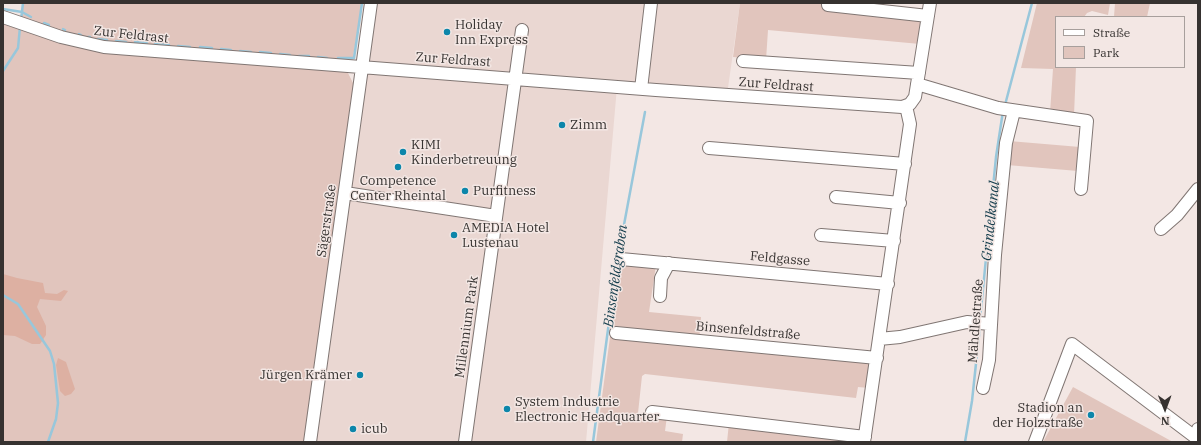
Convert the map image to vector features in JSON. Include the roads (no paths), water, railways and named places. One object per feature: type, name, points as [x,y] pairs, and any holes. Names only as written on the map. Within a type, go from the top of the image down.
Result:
[{"type":"street","name":"Sägerstraße","points":[[310,442],[371,3]]},
{"type":"street","points":[[641,88],[651,3]]},
{"type":"street","points":[[652,412],[865,439],[900,203],[910,124],[906,106],[913,102],[930,3]]},
{"type":"street","points":[[828,5],[928,16]]},
{"type":"street","name":"Zur Feldrast","points":[[3,17],[67,39],[104,47],[362,68],[906,106]]},
{"type":"street","name":"Millennium Park","points":[[465,442],[514,79],[522,30]]},
{"type":"street","points":[[743,61],[918,79],[998,108],[1087,121],[1081,190]]},
{"type":"street","name":"Mähdlestraße","points":[[983,388],[989,360],[983,323],[995,255],[1006,143],[1013,111]]},
{"type":"street","points":[[709,148],[904,164]]},
{"type":"street","points":[[1161,229],[1177,215],[1198,189]]},
{"type":"street","points":[[345,194],[496,216]]},
{"type":"street","points":[[836,197],[900,203]]},
{"type":"street","points":[[820,235],[894,242]]},
{"type":"street","name":"Feldgasse","points":[[621,259],[888,284]]},
{"type":"street","points":[[660,296],[661,278],[669,263]]},
{"type":"street","points":[[879,339],[900,337],[983,323]]},
{"type":"street","name":"Binsenfeldstraße","points":[[616,333],[877,358]]},
{"type":"street","points":[[1036,442],[1072,344],[1196,436]]},
{"type":"waterway","points":[[21,20],[23,3]]},
{"type":"waterway","points":[[338,58],[354,58],[362,3]]},
{"type":"waterway","name":"Grindelkanal","points":[[1005,105],[1032,3]]},
{"type":"waterway","points":[[3,9],[22,12],[31,17]]},
{"type":"waterway","points":[[44,23],[49,25]]},
{"type":"waterway","points":[[3,71],[18,48],[20,27]]},
{"type":"waterway","points":[[98,39],[107,40]]},
{"type":"waterway","points":[[116,41],[126,42]]},
{"type":"waterway","points":[[135,42],[147,43]]},
{"type":"waterway","points":[[155,44],[169,45]]},
{"type":"waterway","points":[[178,46],[190,47]]},
{"type":"waterway","points":[[200,47],[212,48]]},
{"type":"waterway","points":[[221,49],[231,50]]},
{"type":"waterway","points":[[240,51],[251,52]]},
{"type":"waterway","points":[[260,52],[271,53]]},
{"type":"waterway","points":[[280,54],[290,55]]},
{"type":"waterway","points":[[299,56],[309,56]]},
{"type":"waterway","points":[[318,57],[327,58]]},
{"type":"waterway","name":"Grindelkanal","points":[[980,319],[996,157],[1003,111]]},
{"type":"waterway","name":"Binsenfeldgraben","points":[[618,257],[645,112]]},
{"type":"waterway","name":"Binsenfeldgraben","points":[[593,442],[617,262]]},
{"type":"waterway","points":[[3,295],[18,304],[50,351],[54,364],[58,403],[56,419],[48,442]]},
{"type":"waterway","name":"Grindelkanal","points":[[965,442],[972,401],[980,326]]},
{"type":"place","name":"Holiday Inn Express","points":[[447,32]]},
{"type":"place","name":"Zimm","points":[[562,125]]},
{"type":"place","name":"KIMI Kinderbetreuung","points":[[403,152]]},
{"type":"place","name":"Competence Center Rheintal","points":[[398,167]]},
{"type":"place","name":"Purfitness","points":[[465,191]]},
{"type":"place","name":"AMEDIA Hotel Lustenau","points":[[454,235]]},
{"type":"place","name":"Jürgen Krämer","points":[[360,375]]},
{"type":"place","name":"System Industrie Electronic Headquarter","points":[[507,409]]},
{"type":"place","name":"Stadion an der Holzstraße","points":[[1091,415]]},
{"type":"place","name":"icub","points":[[353,429]]}]
